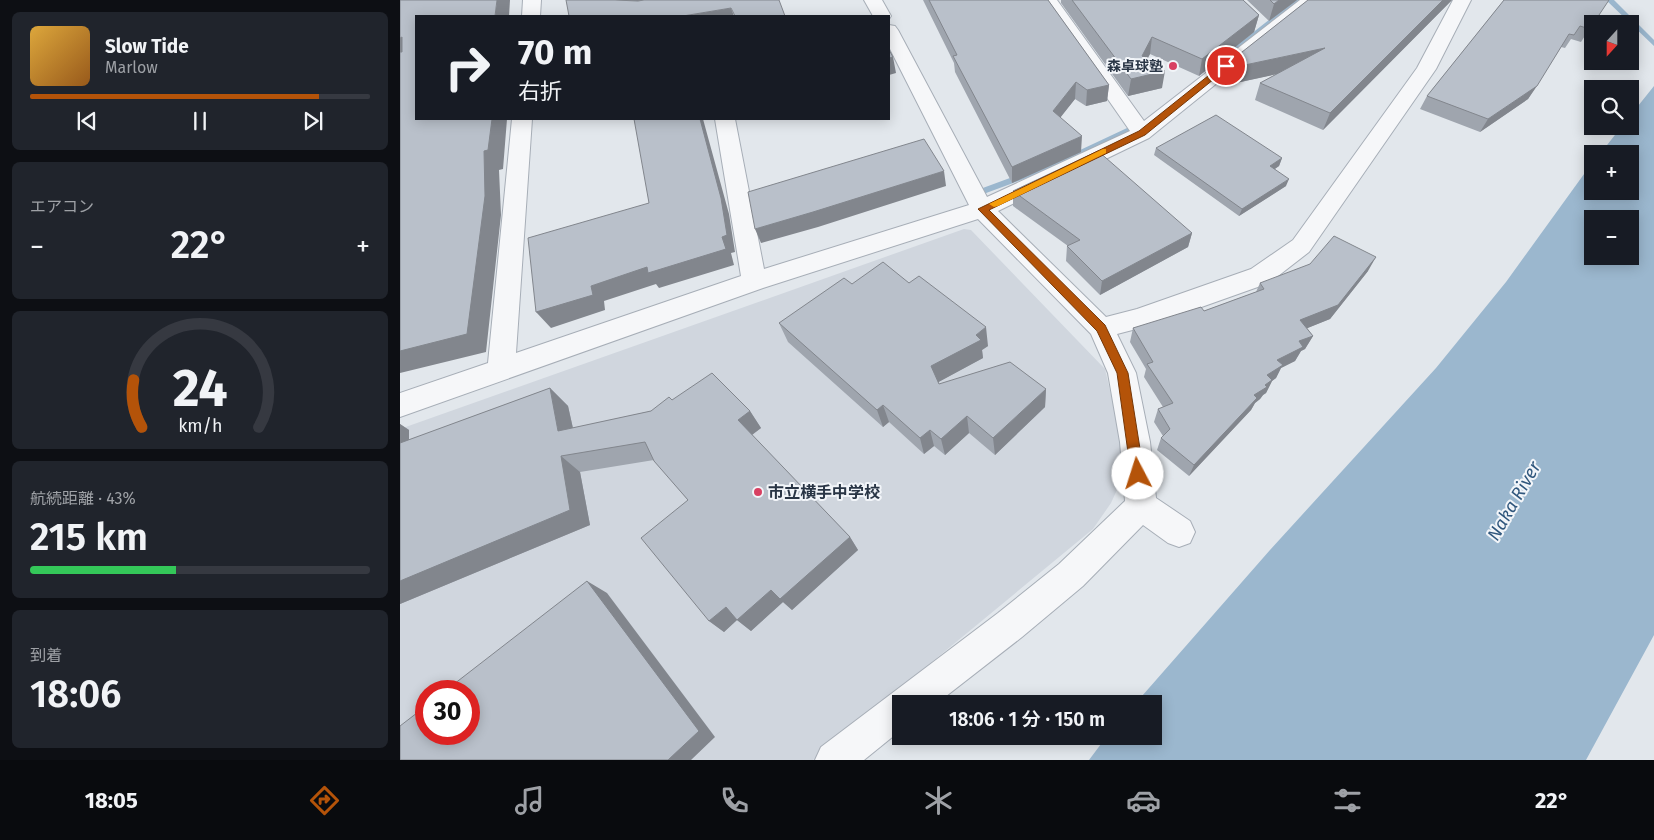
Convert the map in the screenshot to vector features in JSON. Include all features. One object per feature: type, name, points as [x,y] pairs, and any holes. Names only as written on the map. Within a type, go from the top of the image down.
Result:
[{"type":"street","points":[[531,15],[532,0]]},
{"type":"street","points":[[873,0],[881,15]]},
{"type":"street","points":[[1048,0],[1142,133]]},
{"type":"street","points":[[400,405],[754,281],[982,209],[1142,133],[1262,26],[1311,0]]},
{"type":"street","points":[[1101,328],[1139,319],[1260,276],[1301,246],[1426,69],[1462,0]]},
{"type":"street","points":[[890,32],[982,209],[1101,328],[1122,373],[1134,442],[1141,506],[1179,532]]},
{"type":"street","points":[[501,370],[522,120]]},
{"type":"street","points":[[725,120],[754,281]]},
{"type":"street","points":[[918,695],[1010,625],[1071,575],[1141,506]]},
{"type":"street","points":[[834,760],[892,715]]},
{"type":"shaded area","name":"市立横手中学校","points":[[964,229],[971,230],[1105,369],[1125,456],[1121,481],[1111,503],[1093,529],[813,760],[400,760],[400,429]]},
{"type":"water","name":"Naka River","points":[[1654,86],[1654,635],[1586,760],[1089,760],[1100,745],[1162,745],[1162,695],[1143,695],[1270,550],[1436,368],[1506,282],[1584,174],[1584,200],[1639,200],[1639,145],[1607,145],[1615,135],[1639,135],[1639,105]]},
{"type":"building","points":[[400,0],[497,0],[495,15],[415,15],[415,120],[492,120],[488,150],[484,151],[485,196],[467,334],[400,351],[400,52],[402,52],[402,37],[400,38]]},
{"type":"building","points":[[566,0],[779,0],[785,15],[734,15],[731,8],[689,15],[569,15]]},
{"type":"building","points":[[929,0],[1048,0],[1109,85],[1087,90],[1076,82],[1053,111],[1082,136],[1012,167],[953,56],[957,55]]},
{"type":"building","points":[[1072,0],[1243,0],[1259,15],[1202,59],[1152,37],[1142,56],[1165,71],[1131,79]]},
{"type":"building","points":[[1270,0],[1279,0],[1274,4]]},
{"type":"building","points":[[1308,0],[1443,0],[1330,113],[1260,83],[1325,48],[1226,69],[1223,67]]},
{"type":"building","points":[[1504,0],[1609,0],[1599,15],[1584,15],[1584,27],[1580,26],[1574,35],[1569,34],[1537,86],[1488,119],[1427,96]]},
{"type":"building","points":[[1216,115],[1282,158],[1270,166],[1289,179],[1242,209],[1156,148]]},
{"type":"building","points":[[634,120],[700,120],[721,198],[727,235],[722,237],[726,249],[648,273],[647,267],[591,286],[593,295],[536,312],[528,238],[649,203]]},
{"type":"building","points":[[924,139],[944,171],[755,229],[748,192]]},
{"type":"building","points":[[1098,151],[1192,233],[1102,281],[1067,246],[1080,240],[1013,191]]},
{"type":"building","points":[[1334,236],[1376,257],[1338,305],[1300,320],[1313,336],[1299,341],[1303,347],[1277,360],[1283,365],[1267,375],[1272,380],[1265,385],[1267,387],[1254,395],[1257,398],[1194,465],[1161,438],[1170,429],[1158,409],[1173,403],[1147,364],[1153,362],[1133,328],[1201,307],[1204,311],[1264,289],[1260,283],[1310,264]]},
{"type":"building","points":[[883,262],[909,283],[919,276],[986,327],[976,335],[981,340],[931,366],[939,384],[1010,362],[1046,389],[993,438],[967,416],[941,439],[930,430],[920,438],[883,405],[877,410],[779,323],[844,278],[852,284]]},
{"type":"building","points":[[712,373],[750,411],[738,420],[850,537],[780,599],[771,590],[737,620],[726,607],[709,621],[641,538],[688,500],[654,461],[645,442],[561,456],[570,510],[400,581],[400,443],[550,388],[558,431],[651,411],[669,397],[672,400]]},
{"type":"building","points":[[587,581],[699,731],[668,760],[400,760],[400,726],[415,714],[415,745],[480,745],[480,680],[459,680]]},
{"type":"waterway","points":[[1235,51],[1298,0]]},
{"type":"waterway","points":[[1610,0],[1654,44]]},
{"type":"waterway","points":[[975,194],[1064,161],[1142,124]]},
{"type":"slow traffic","points":[[994,204],[1103,151]]},
{"type":"place","name":"森卓球塾","points":[[1173,66]]},
{"type":"place","name":"市立横手中学校","points":[[758,492]]},
{"type":"route","points":[[1138,474],[1122,373],[1101,328],[982,209],[1142,133],[1226,66]]}]
